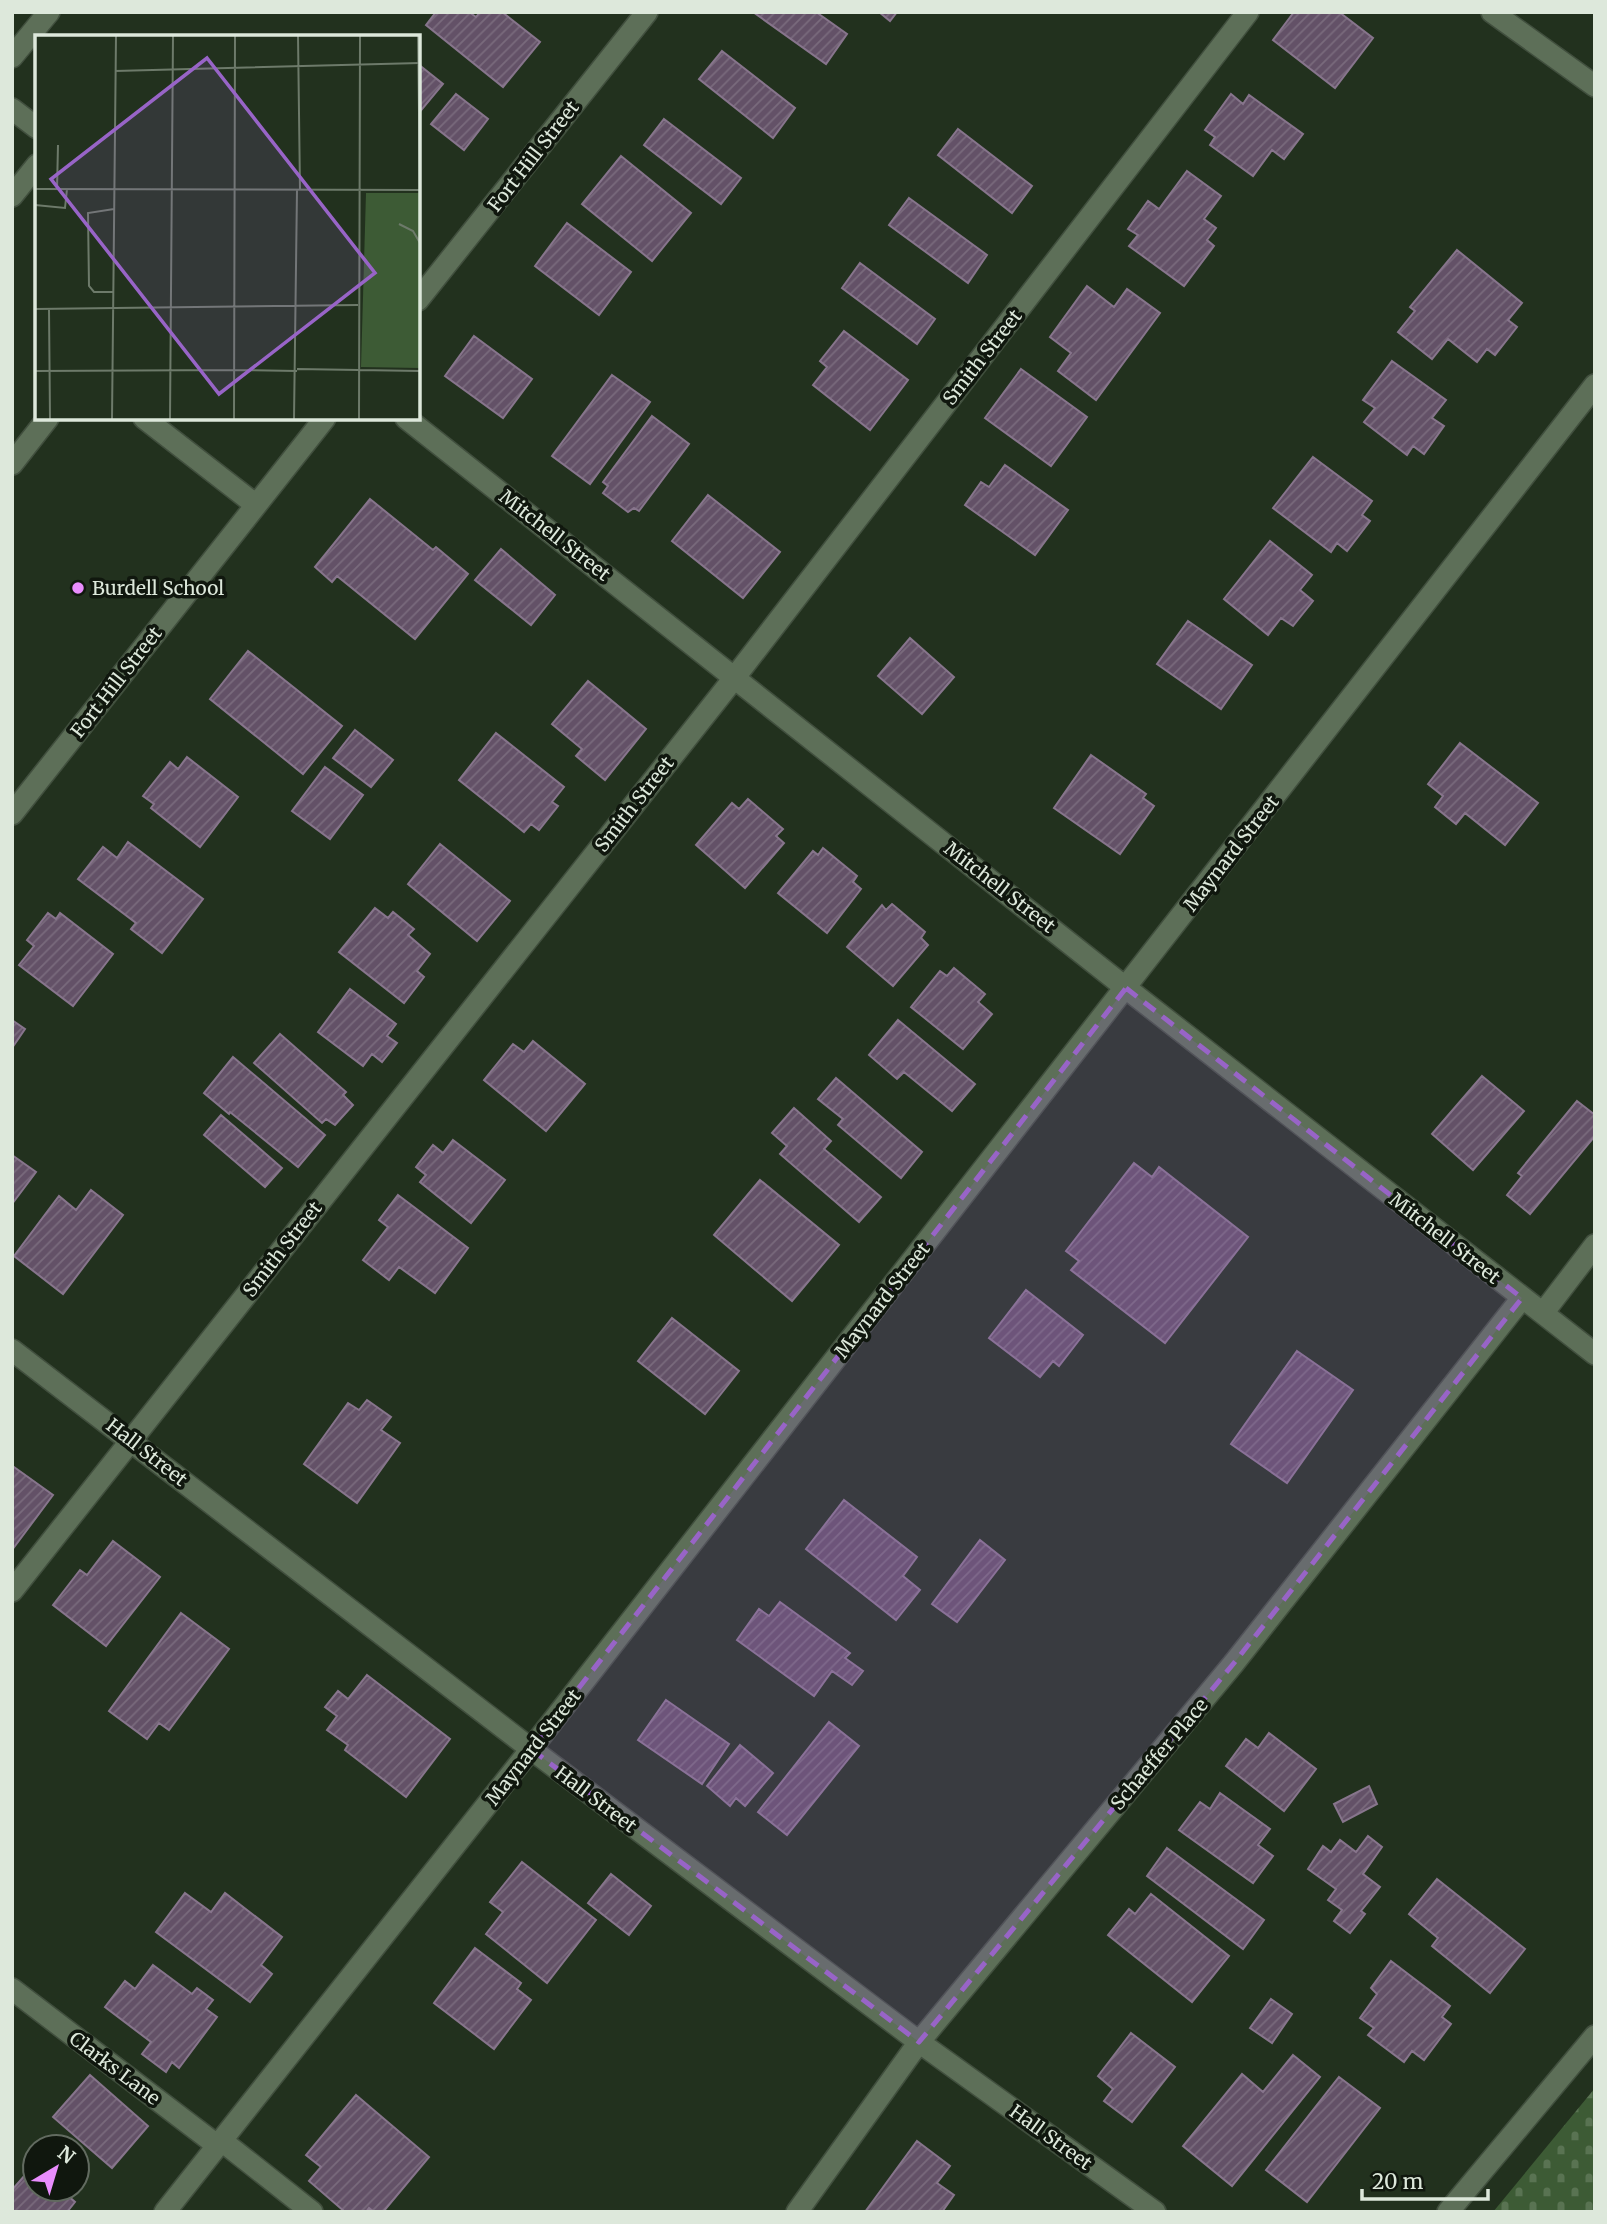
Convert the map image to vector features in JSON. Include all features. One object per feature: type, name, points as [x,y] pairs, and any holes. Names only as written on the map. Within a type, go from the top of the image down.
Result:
[{"type":"street","points":[[12,57],[49,12]]},
{"type":"street","name":"Fort Hill Street","points":[[420,297],[647,12]]},
{"type":"street","name":"Smith Street","points":[[12,1591],[735,677],[1248,12]]},
{"type":"street","points":[[1492,12],[1595,86]]},
{"type":"street","points":[[12,109],[35,126]]},
{"type":"street","points":[[12,196],[35,167]]},
{"type":"street","name":"Maynard Street","points":[[166,2212],[1595,386]]},
{"type":"street","points":[[12,464],[46,420]]},
{"type":"street","points":[[147,420],[256,506]]},
{"type":"street","name":"Fort Hill Street","points":[[12,814],[323,420]]},
{"type":"street","name":"Mitchell Street","points":[[409,420],[1126,988],[1595,1354]]},
{"type":"street","points":[[1543,1313],[1595,1245]]},
{"type":"street","name":"Schaeffer Place","points":[[797,2212],[919,2042],[1234,1663],[1522,1297]]},
{"type":"street","name":"Hall Street","points":[[12,1350],[531,1749],[919,2042],[1155,2212]]},
{"type":"street","name":"Clarks Lane","points":[[12,1989],[312,2212]]},
{"type":"street","points":[[1448,2212],[1595,2036]]},
{"type":"highlighted area","points":[[1126,988],[1522,1298],[1234,1663],[919,2042],[531,1749]]},
{"type":"green space","points":[[1595,2088],[1595,2212],[1493,2212]]},
{"type":"building","points":[[436,12],[469,12],[476,17],[480,12],[502,12],[540,42],[503,87],[426,25]]},
{"type":"building","points":[[753,12],[816,12],[847,34],[826,64]]},
{"type":"building","points":[[879,12],[897,12],[890,21]]},
{"type":"building","points":[[1294,12],[1339,12],[1373,38],[1335,88],[1273,40]]},
{"type":"building","points":[[722,51],[795,108],[773,138],[699,79]]},
{"type":"building","points":[[420,66],[443,84],[420,112]]},
{"type":"building","points":[[456,94],[488,119],[464,150],[431,124]]},
{"type":"building","points":[[1231,94],[1243,104],[1249,95],[1303,134],[1284,159],[1272,150],[1253,176],[1210,145],[1215,137],[1205,130]]},
{"type":"building","points":[[664,119],[741,178],[721,204],[644,145]]},
{"type":"building","points":[[958,129],[1032,186],[1012,213],[938,155]]},
{"type":"building","points":[[621,156],[691,213],[652,261],[582,204]]},
{"type":"building","points":[[1187,171],[1221,196],[1204,219],[1216,228],[1207,240],[1214,246],[1184,286],[1129,246],[1138,235],[1128,229],[1148,201],[1159,209]]},
{"type":"building","points":[[909,198],[987,255],[968,283],[889,225]]},
{"type":"building","points":[[567,223],[631,272],[599,315],[535,266]]},
{"type":"building","points":[[1457,250],[1522,303],[1508,320],[1517,327],[1495,355],[1487,349],[1477,362],[1448,339],[1432,359],[1398,332],[1415,311],[1410,307]]},
{"type":"building","points":[[860,263],[935,319],[917,344],[842,288]]},
{"type":"building","points":[[1087,286],[1114,307],[1127,289],[1160,313],[1096,400],[1058,371],[1071,353],[1050,337]]},
{"type":"building","points":[[844,331],[908,380],[870,430],[813,385],[827,367],[820,361]]},
{"type":"building","points":[[474,336],[532,379],[503,418],[445,376]]},
{"type":"building","points":[[1392,361],[1446,400],[1432,418],[1444,426],[1424,454],[1413,446],[1407,455],[1364,422],[1375,408],[1363,400]]},
{"type":"building","points":[[1021,369],[1087,417],[1051,466],[985,418]]},
{"type":"building","points":[[612,375],[650,402],[590,484],[552,456]]},
{"type":"building","points":[[652,416],[689,444],[639,511],[634,508],[628,512],[603,493],[608,486],[603,482]]},
{"type":"building","points":[[1313,457],[1372,501],[1362,515],[1370,521],[1347,551],[1337,543],[1331,552],[1273,508]]},
{"type":"building","points":[[1005,465],[1068,510],[1035,555],[965,505],[981,482],[989,487]]},
{"type":"building","points":[[708,495],[780,552],[743,598],[672,541]]},
{"type":"building","points":[[370,499],[433,550],[436,547],[468,574],[415,639],[337,576],[332,582],[315,567]]},
{"type":"building","points":[[1270,541],[1312,575],[1300,590],[1313,601],[1293,626],[1281,618],[1268,635],[1224,599]]},
{"type":"building","points":[[501,549],[555,595],[531,625],[475,580]]},
{"type":"building","points":[[1188,621],[1252,665],[1221,709],[1157,664]]},
{"type":"building","points":[[910,638],[954,677],[922,714],[878,676]]},
{"type":"building","points":[[248,651],[342,726],[303,774],[210,699]]},
{"type":"building","points":[[588,681],[646,729],[605,780],[576,756],[582,749],[552,724]]},
{"type":"building","points":[[355,730],[393,760],[371,787],[333,758]]},
{"type":"building","points":[[496,733],[564,787],[552,802],[558,806],[539,830],[531,824],[524,832],[459,780]]},
{"type":"building","points":[[1460,743],[1538,803],[1505,845],[1465,813],[1456,824],[1435,807],[1443,796],[1428,784]]},
{"type":"building","points":[[1091,755],[1146,794],[1143,798],[1154,806],[1120,854],[1054,808]]},
{"type":"building","points":[[187,757],[238,797],[200,847],[151,808],[154,804],[143,796],[170,762],[178,769]]},
{"type":"building","points":[[325,767],[363,795],[330,839],[292,811]]},
{"type":"building","points":[[748,799],[783,829],[776,836],[784,843],[745,888],[696,845],[732,803],[739,809]]},
{"type":"building","points":[[128,842],[203,899],[162,953],[131,929],[136,923],[78,879],[103,847],[117,858]]},
{"type":"building","points":[[440,844],[510,901],[477,941],[408,884]]},
{"type":"building","points":[[823,848],[857,876],[853,882],[861,889],[827,933],[778,893],[813,851],[818,855]]},
{"type":"building","points":[[892,904],[925,932],[921,938],[928,945],[893,986],[847,947],[882,905],[886,910]]},
{"type":"building","points":[[375,908],[388,918],[393,912],[414,929],[408,935],[430,954],[417,971],[424,977],[404,1003],[339,952]]},
{"type":"building","points":[[48,913],[56,919],[60,913],[113,954],[73,1006],[19,965],[34,946],[27,940]]},
{"type":"building","points":[[954,968],[985,994],[978,1002],[992,1014],[963,1049],[911,1007],[940,971],[947,976]]},
{"type":"building","points":[[350,989],[396,1024],[387,1036],[397,1043],[382,1062],[372,1054],[363,1066],[318,1032]]},
{"type":"building","points":[[12,1020],[25,1029],[12,1048]]},
{"type":"building","points":[[898,1020],[975,1084],[952,1111],[904,1072],[897,1079],[869,1055]]},
{"type":"building","points":[[280,1034],[346,1092],[343,1095],[353,1105],[335,1125],[326,1119],[322,1123],[254,1063]]},
{"type":"building","points":[[533,1041],[585,1084],[546,1131],[484,1080],[513,1044],[524,1052]]},
{"type":"building","points":[[233,1057],[325,1135],[298,1167],[204,1093]]},
{"type":"building","points":[[1482,1076],[1524,1111],[1473,1170],[1432,1134]]},
{"type":"building","points":[[836,1078],[922,1152],[901,1178],[838,1125],[843,1119],[818,1099]]},
{"type":"building","points":[[1577,1101],[1595,1115],[1595,1136],[1530,1214],[1507,1195],[1522,1176],[1518,1173]]},
{"type":"building","points":[[794,1108],[831,1141],[824,1149],[881,1197],[859,1222],[780,1154],[787,1146],[772,1133]]},
{"type":"building","points":[[221,1115],[282,1168],[265,1187],[204,1135]]},
{"type":"building","points":[[453,1140],[505,1180],[471,1223],[420,1182],[426,1175],[416,1167],[433,1145],[443,1153]]},
{"type":"building","points":[[12,1155],[36,1172],[12,1204]]},
{"type":"building","points":[[1134,1163],[1152,1177],[1159,1167],[1248,1237],[1165,1343],[1071,1270],[1079,1261],[1066,1251]]},
{"type":"building","points":[[760,1180],[839,1245],[792,1301],[714,1235]]},
{"type":"building","points":[[91,1190],[123,1215],[63,1294],[14,1256],[59,1196],[76,1210]]},
{"type":"building","points":[[398,1195],[468,1248],[435,1293],[399,1267],[389,1280],[363,1260],[388,1227],[379,1220]]},
{"type":"building","points":[[1026,1290],[1083,1335],[1059,1366],[1053,1361],[1040,1377],[989,1338]]},
{"type":"building","points":[[672,1318],[739,1371],[705,1414],[638,1361]]},
{"type":"building","points":[[1297,1351],[1353,1390],[1287,1483],[1231,1444]]},
{"type":"building","points":[[367,1400],[391,1417],[381,1430],[400,1443],[357,1503],[304,1464],[348,1403],[359,1410]]},
{"type":"building","points":[[14,1467],[53,1495],[12,1550],[12,1469]]},
{"type":"building","points":[[844,1500],[917,1557],[903,1576],[920,1590],[896,1620],[806,1549]]},
{"type":"building","points":[[980,1540],[1005,1560],[957,1622],[932,1604]]},
{"type":"building","points":[[113,1541],[160,1577],[106,1646],[53,1605],[80,1570],[87,1575]]},
{"type":"building","points":[[780,1602],[850,1653],[845,1658],[863,1671],[852,1685],[832,1671],[814,1696],[737,1640],[759,1609],[769,1616]]},
{"type":"building","points":[[181,1613],[229,1649],[169,1730],[159,1723],[147,1739],[109,1711]]},
{"type":"building","points":[[367,1675],[450,1739],[406,1797],[345,1750],[348,1745],[327,1730],[337,1716],[325,1707],[338,1691],[348,1699]]},
{"type":"building","points":[[666,1700],[729,1744],[702,1784],[638,1740]]},
{"type":"building","points":[[829,1722],[859,1746],[787,1835],[758,1812]]},
{"type":"building","points":[[1269,1733],[1316,1769],[1284,1811],[1226,1766],[1246,1739],[1258,1748]]},
{"type":"building","points":[[740,1745],[773,1773],[745,1806],[736,1798],[730,1806],[707,1786]]},
{"type":"building","points":[[1369,1786],[1377,1804],[1343,1822],[1334,1804]]},
{"type":"building","points":[[1220,1793],[1270,1829],[1258,1845],[1273,1856],[1253,1883],[1179,1830],[1200,1802],[1210,1809]]},
{"type":"building","points":[[1368,1836],[1382,1847],[1363,1874],[1380,1887],[1361,1911],[1365,1914],[1350,1933],[1334,1921],[1342,1910],[1328,1900],[1336,1889],[1308,1869],[1323,1846],[1331,1852],[1340,1840],[1356,1852]]},
{"type":"building","points":[[1167,1848],[1264,1920],[1243,1949],[1147,1876]]},
{"type":"building","points":[[522,1862],[596,1920],[547,1983],[486,1934],[503,1912],[490,1902]]},
{"type":"building","points":[[611,1874],[651,1906],[629,1935],[588,1903]]},
{"type":"building","points":[[1437,1879],[1525,1949],[1490,1993],[1432,1946],[1438,1938],[1409,1914]]},
{"type":"building","points":[[185,1893],[211,1912],[225,1893],[282,1937],[261,1965],[272,1974],[250,2002],[156,1932]]},
{"type":"building","points":[[1151,1894],[1229,1956],[1192,2002],[1108,1935],[1129,1909],[1135,1914]]},
{"type":"building","points":[[475,1948],[521,1983],[517,1989],[531,2000],[494,2049],[434,2003]]},
{"type":"building","points":[[1391,1961],[1450,2006],[1442,2017],[1451,2024],[1424,2060],[1412,2051],[1404,2062],[1368,2035],[1374,2028],[1360,2018],[1377,1994],[1371,1988]]},
{"type":"building","points":[[153,1965],[192,1994],[197,1988],[213,2000],[206,2009],[217,2017],[179,2068],[172,2062],[166,2072],[142,2054],[151,2042],[105,2007],[125,1981],[135,1989]]},
{"type":"building","points":[[1271,1999],[1292,2014],[1272,2043],[1250,2028]]},
{"type":"building","points":[[1131,2033],[1175,2067],[1132,2122],[1104,2101],[1113,2089],[1098,2076]]},
{"type":"building","points":[[1293,2055],[1320,2077],[1232,2186],[1183,2146],[1242,2074],[1263,2092]]},
{"type":"building","points":[[90,2075],[148,2126],[112,2168],[91,2150],[91,2133],[72,2133],[53,2117]]},
{"type":"building","points":[[1339,2077],[1380,2108],[1307,2202],[1266,2170]]},
{"type":"building","points":[[356,2095],[429,2157],[383,2212],[374,2212],[369,2208],[366,2212],[345,2212],[309,2181],[321,2167],[306,2155]]},
{"type":"building","points":[[917,2141],[950,2166],[937,2183],[954,2195],[942,2212],[865,2212]]},
{"type":"building","points":[[21,2180],[21,2203],[74,2203],[67,2212],[12,2212],[12,2190]]},
{"type":"place","name":"Burdell School","points":[[78,588]]}]
